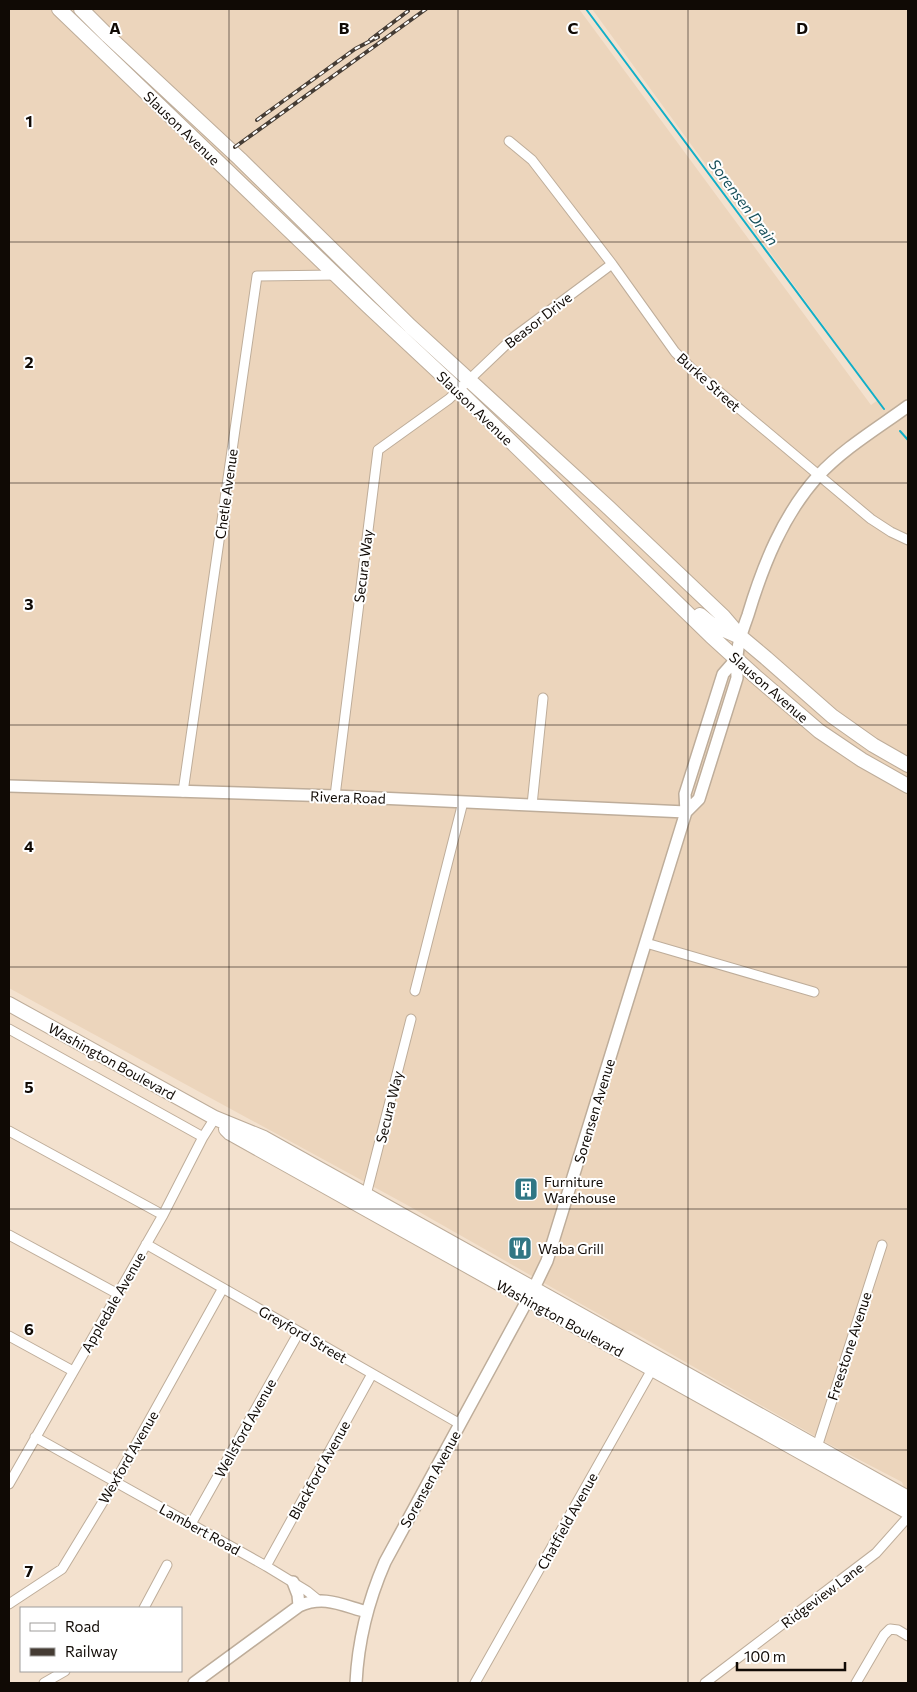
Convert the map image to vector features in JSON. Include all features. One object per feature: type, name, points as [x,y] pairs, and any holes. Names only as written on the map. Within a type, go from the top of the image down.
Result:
[{"type":"main road","name":"Slauson Avenue","points":[[59,9],[711,636],[819,730],[862,760],[908,786]]},
{"type":"main road","name":"Slauson Avenue","points":[[81,9],[350,266],[410,326],[654,550],[741,637],[823,709],[873,745],[908,765]]},
{"type":"main road","points":[[96,45],[108,36]]},
{"type":"main road","points":[[147,94],[159,83]]},
{"type":"main road","points":[[668,593],[674,593],[711,624],[741,637]]},
{"type":"main road","points":[[737,658],[766,667],[812,706],[823,709]]},
{"type":"main road","name":"Washington Boulevard","points":[[9,1004],[215,1118],[264,1138],[366,1195],[531,1294]]},
{"type":"main road","name":"Washington Boulevard","points":[[215,1118],[230,1133],[531,1294],[906,1509]]},
{"type":"main road","name":"Washington Boulevard","points":[[655,1364],[817,1447],[906,1509]]},
{"type":"street","name":"Burke Street","points":[[509,141],[532,160],[612,264],[675,352],[692,369],[871,519],[908,540]]},
{"type":"street","name":"Beasor Drive","points":[[469,381],[514,337],[612,264]]},
{"type":"street","points":[[337,276],[350,266]]},
{"type":"street","name":"Chetle Avenue","points":[[183,792],[257,276],[337,276]]},
{"type":"street","name":"Secura Way","points":[[334,796],[378,450],[459,392],[469,381]]},
{"type":"street","name":"Sorensen Avenue","points":[[356,1683],[357,1659],[366,1612],[385,1562],[531,1294],[554,1242],[686,812],[700,799],[737,678],[737,658],[741,637],[758,581],[772,547],[794,508],[818,476],[852,446],[908,406]]},
{"type":"street","points":[[532,805],[543,698]]},
{"type":"street","name":"Rivera Road","points":[[9,786],[334,796],[686,812]]},
{"type":"street","points":[[415,991],[462,802]]},
{"type":"street","points":[[646,943],[814,992]]},
{"type":"street","name":"Secura Way","points":[[366,1195],[411,1019]]},
{"type":"street","name":"Washington Boulevard","points":[[9,1029],[203,1137]]},
{"type":"street","name":"Appledale Avenue","points":[[9,1484],[163,1215],[203,1137],[215,1118]]},
{"type":"street","points":[[9,1131],[163,1215]]},
{"type":"street","points":[[9,1235],[118,1294]]},
{"type":"street","name":"Greyford Street","points":[[146,1244],[460,1424]]},
{"type":"street","name":"Freestone Avenue","points":[[817,1447],[882,1245]]},
{"type":"street","name":"Wexford Avenue","points":[[9,1604],[62,1569],[115,1482],[223,1288]]},
{"type":"street","name":"Wellsford Avenue","points":[[191,1524],[299,1332]]},
{"type":"street","points":[[9,1336],[73,1371]]},
{"type":"street","name":"Chatfield Avenue","points":[[475,1683],[655,1364]]},
{"type":"street","name":"Blackford Avenue","points":[[266,1566],[372,1374]]},
{"type":"street","name":"Lambert Road","points":[[35,1437],[266,1566],[318,1600],[366,1612]]},
{"type":"street","name":"Ridgeview Lane","points":[[705,1683],[876,1553],[906,1509]]},
{"type":"street","points":[[145,1607],[168,1565]]},
{"type":"street","points":[[293,1582],[298,1595],[298,1606]]},
{"type":"street","points":[[194,1683],[298,1606],[309,1601],[318,1600]]},
{"type":"street","points":[[856,1683],[884,1635],[890,1629],[898,1630],[908,1636]]},
{"type":"street","points":[[44,1683],[64,1672]]},
{"type":"shaded area","points":[[9,9],[579,9],[871,405],[878,400],[592,9],[908,9],[908,1498],[902,1482],[829,1444],[631,1331],[606,1329],[611,1321],[407,1205],[9,988]]},
{"type":"waterway","name":"Sorensen Drain","points":[[586,9],[884,409]]},
{"type":"waterway","name":"Sorensen Drain","points":[[900,431],[908,440]]},
{"type":"railway","points":[[235,147],[426,9]]},
{"type":"railway","points":[[370,40],[408,11]]},
{"type":"railway","points":[[257,120],[355,49],[378,37]]},
{"type":"place","name":"Furniture Warehouse","points":[[526,1189]]},
{"type":"place","name":"Waba Grill","points":[[520,1248]]}]
